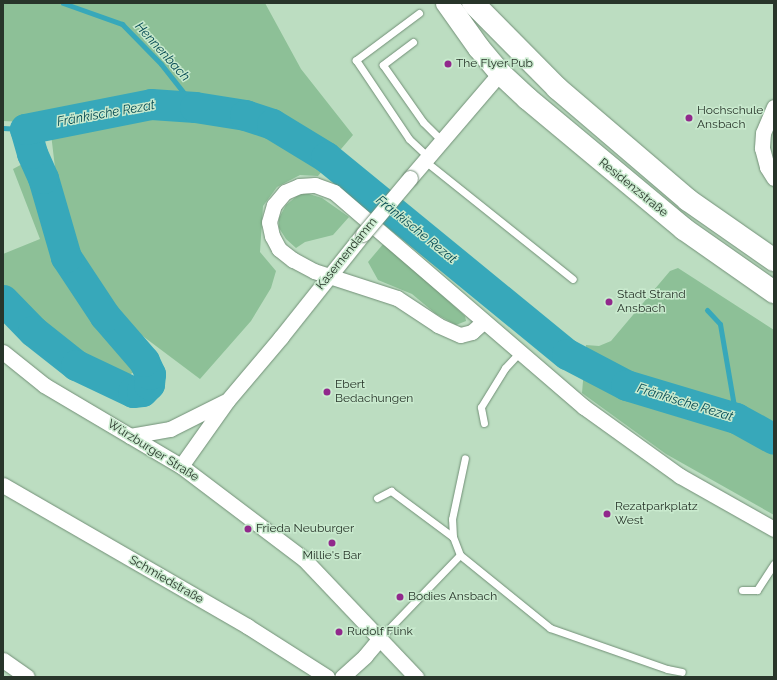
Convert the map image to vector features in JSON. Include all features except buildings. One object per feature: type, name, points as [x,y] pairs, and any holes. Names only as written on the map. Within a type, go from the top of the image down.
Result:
[{"type":"main road","name":"Residenzstraße","points":[[447,3],[471,38],[500,72],[593,155],[684,229],[774,292]]},
{"type":"main road","name":"Residenzstraße","points":[[472,3],[557,88],[688,200],[774,260]]},
{"type":"main road","points":[[500,72],[521,52]]},
{"type":"street","name":"Kasernendamm","points":[[181,466],[227,401],[363,234],[500,72]]},
{"type":"street","points":[[774,107],[763,133],[762,148],[768,167],[774,178]]},
{"type":"street","points":[[483,322],[472,332],[460,335],[438,325],[397,298],[330,276],[293,260],[280,249],[272,236],[269,222],[274,205],[285,192],[299,186],[315,185],[334,192],[483,322],[631,442],[680,476],[774,529]]},
{"type":"street","name":"Würzburger Straße","points":[[3,352],[44,385],[181,466],[304,559],[416,677]]},
{"type":"street","name":"Kasernendamm","points":[[130,436],[170,429],[227,401]]},
{"type":"street","name":"Schmiedstraße","points":[[3,485],[247,626],[327,677]]},
{"type":"street","points":[[342,677],[365,656],[380,638]]},
{"type":"street","points":[[3,660],[27,677]]},
{"type":"lane","points":[[420,13],[356,60],[409,139],[426,159],[573,279]]},
{"type":"lane","points":[[413,42],[383,65],[423,122],[442,141]]},
{"type":"lane","points":[[484,423],[480,407],[505,368],[520,352]]},
{"type":"lane","points":[[465,458],[452,519],[453,537],[460,555],[550,628],[667,669],[682,672]]},
{"type":"lane","points":[[376,498],[392,491],[453,537]]},
{"type":"lane","points":[[380,638],[460,555]]},
{"type":"lane","points":[[742,590],[757,590],[774,564]]},
{"type":"green space","points":[[3,3],[265,3],[301,69],[353,135],[318,176],[300,175],[277,187],[263,206],[260,252],[276,271],[271,288],[251,321],[200,379],[132,328],[76,256],[61,218],[49,117],[25,122],[3,121]]},
{"type":"green space","points":[[28,161],[65,277],[132,362],[134,372],[126,377],[85,362],[3,287],[3,254],[40,239],[13,169]]},
{"type":"green space","points":[[306,193],[322,198],[349,217],[333,235],[305,242],[296,248],[286,239],[279,228],[279,218],[286,205],[297,196]]},
{"type":"green space","points":[[384,243],[465,316],[466,321],[456,325],[436,314],[412,294],[378,280],[368,262]]},
{"type":"green space","points":[[678,268],[774,330],[774,515],[666,454],[582,393],[586,345],[599,346],[611,341],[670,271]]},
{"type":"waterway","name":"Hennenbach","points":[[63,3],[122,24],[161,64],[195,107]]},
{"type":"waterway","name":"Fränkische Rezat","points":[[3,300],[33,331],[76,365],[133,392],[142,391],[149,384],[150,374],[144,361],[105,316],[66,257],[43,178],[32,153],[25,129],[151,104],[195,107],[245,115],[272,124],[326,157],[567,354],[626,385],[736,418],[774,439]]},
{"type":"waterway","points":[[3,128],[25,129]]},
{"type":"waterway","points":[[707,310],[720,324],[736,418]]},
{"type":"place","name":"The Flyer Pub","points":[[448,64]]},
{"type":"place","name":"Hochschule Ansbach","points":[[689,118]]},
{"type":"place","name":"Stadt Strand Ansbach","points":[[609,302]]},
{"type":"place","name":"Ebert Bedachungen","points":[[327,392]]},
{"type":"place","name":"Rezatparkplatz West","points":[[607,514]]},
{"type":"place","name":"Frieda Neuburger","points":[[248,529]]},
{"type":"place","name":"Millie's Bar","points":[[332,543]]},
{"type":"place","name":"Bodies Ansbach","points":[[400,597]]},
{"type":"place","name":"Rudolf Flink","points":[[339,632]]}]
